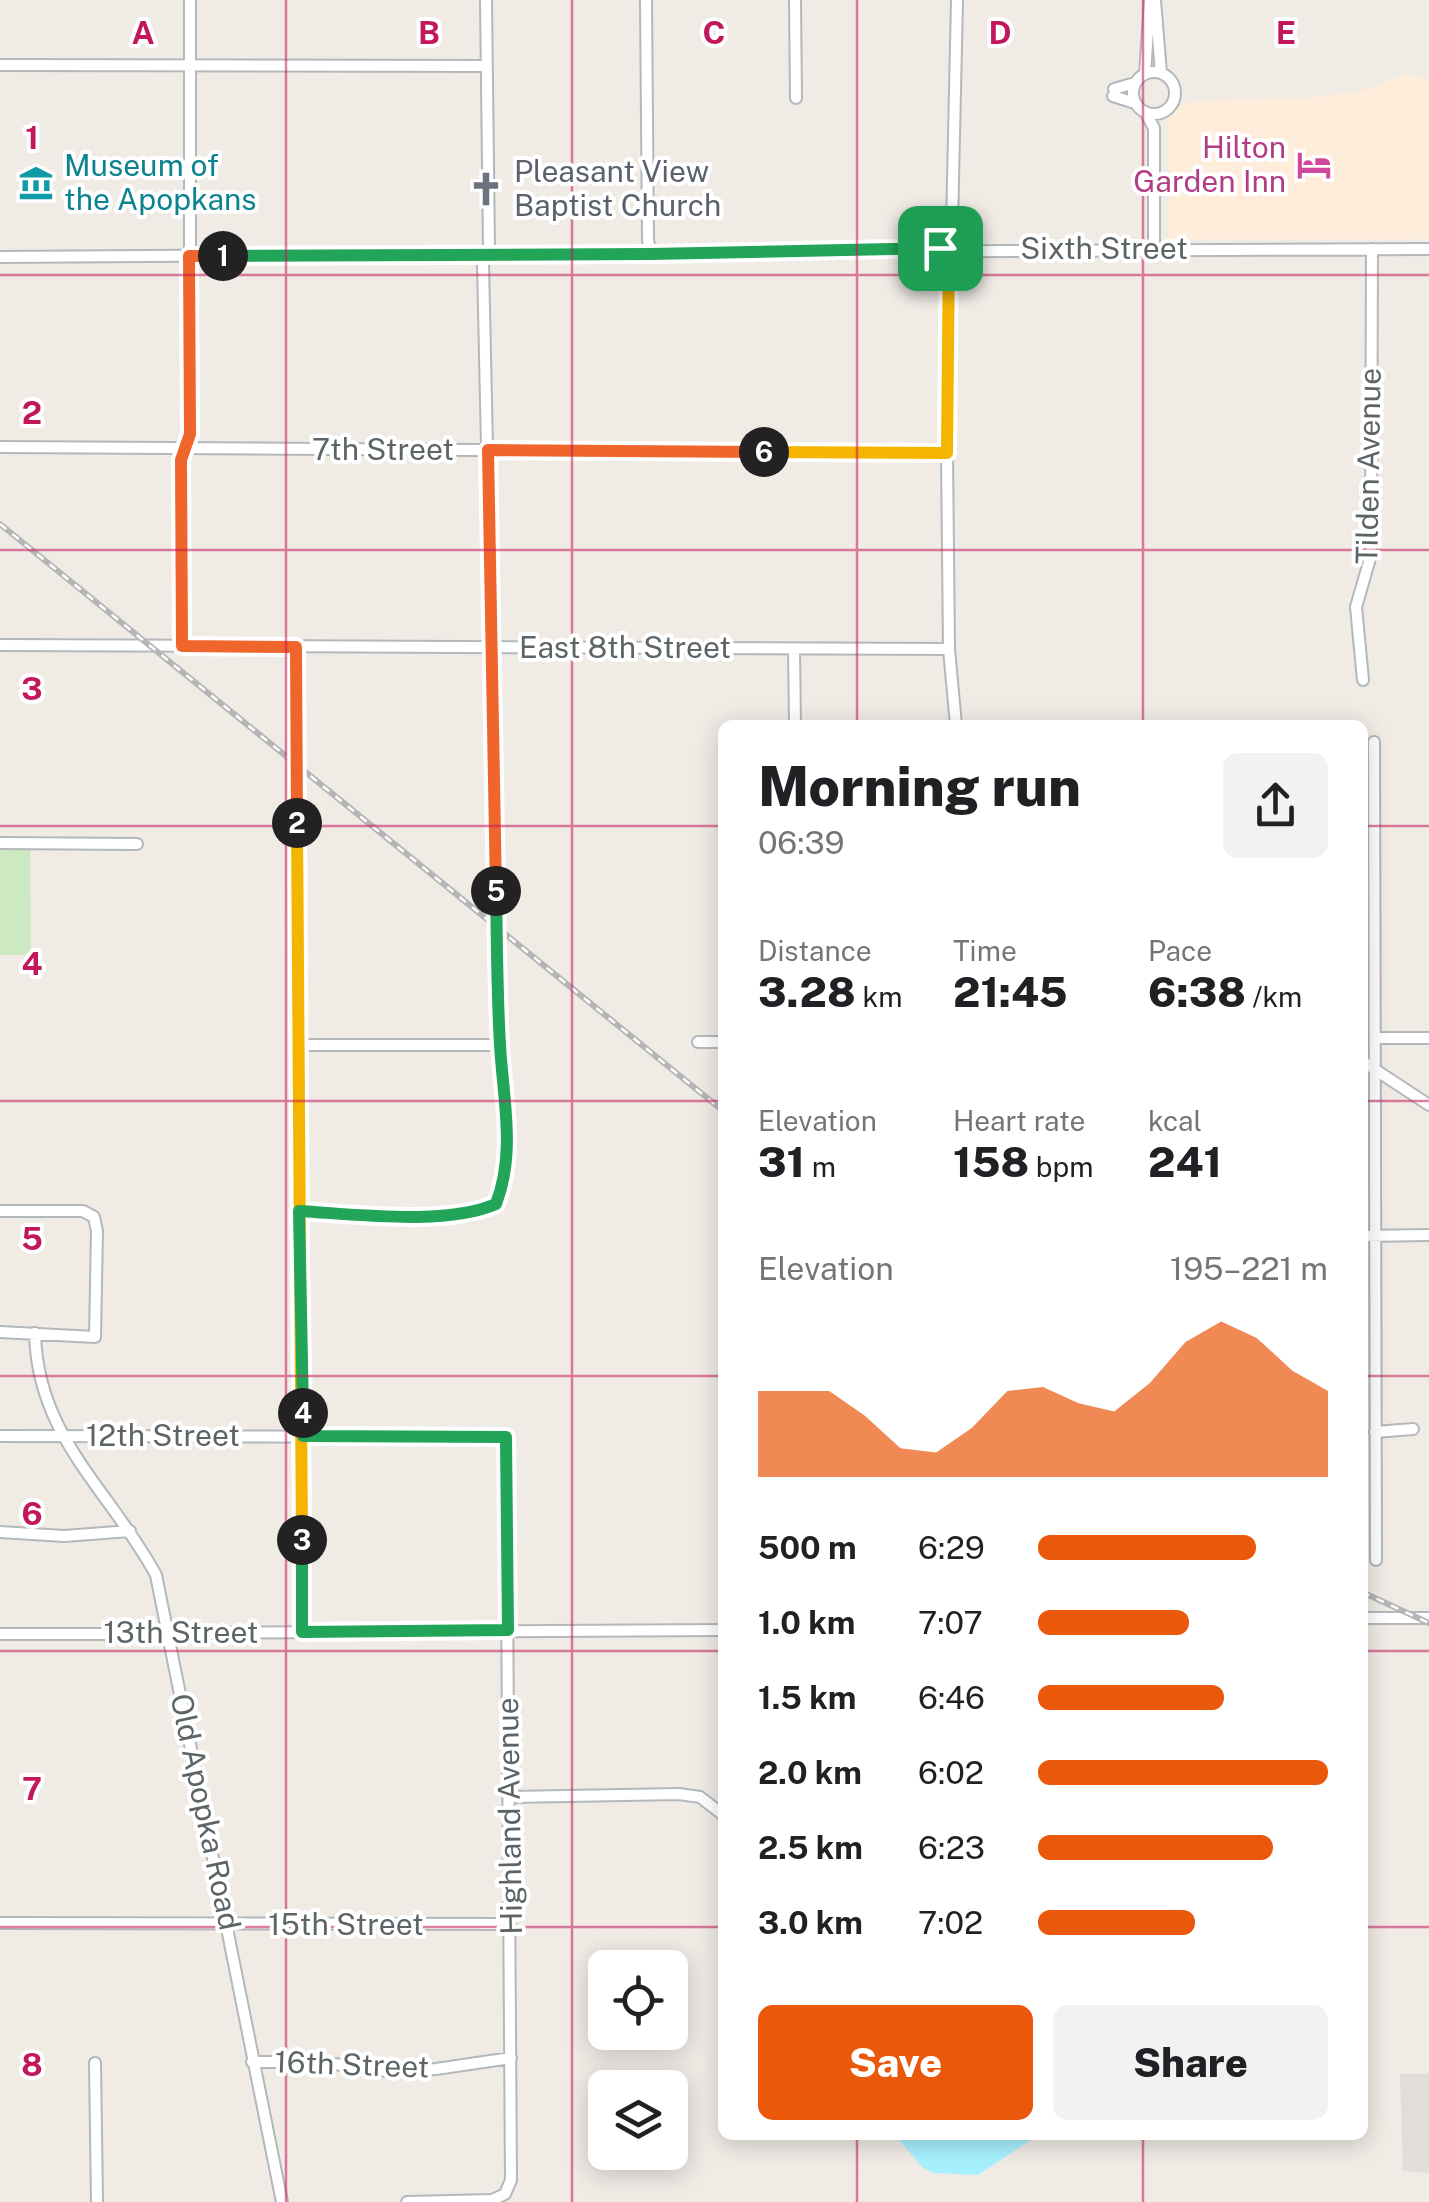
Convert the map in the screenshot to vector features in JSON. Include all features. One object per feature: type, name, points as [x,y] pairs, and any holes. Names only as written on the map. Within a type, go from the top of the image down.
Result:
[{"type":"street","points":[[182,646],[181,460],[190,434],[190,0]]},
{"type":"street","points":[[299,1211],[402,1216],[477,1213],[496,1204],[504,1185],[508,1147],[500,1045],[483,264],[489,248],[486,0]]},
{"type":"street","points":[[646,0],[651,254]]},
{"type":"street","points":[[796,0],[796,98]]},
{"type":"street","points":[[956,720],[949,648],[947,453],[957,0]]},
{"type":"street","points":[[1153,0],[1162,73]]},
{"type":"street","points":[[1153,0],[1144,74],[1135,83],[1114,92],[1135,103],[1154,128],[1154,249]]},
{"type":"street","points":[[0,65],[487,66]]},
{"type":"street","points":[[1144,74],[1162,73],[1171,80],[1175,92],[1154,128]]},
{"type":"street","points":[[1135,83],[1135,103]]},
{"type":"street","points":[[1145,112],[1165,110]]},
{"type":"street","name":"Sixth Street","points":[[0,257],[651,254],[949,248],[1429,249]]},
{"type":"street","name":"Tilden Avenue","points":[[1364,680],[1356,608],[1371,555],[1372,249]]},
{"type":"street","name":"7th Street","points":[[0,447],[947,453]]},
{"type":"street","name":"East 8th Street","points":[[0,645],[949,648]]},
{"type":"street","points":[[296,647],[302,1632]]},
{"type":"street","points":[[794,649],[796,720]]},
{"type":"street","points":[[1374,742],[1376,1560]]},
{"type":"street","points":[[0,843],[137,844]]},
{"type":"street","points":[[1368,885],[1376,884]]},
{"type":"street","points":[[1375,1038],[1429,1038]]},
{"type":"street","points":[[698,1042],[718,1042]]},
{"type":"street","points":[[298,1045],[500,1045]]},
{"type":"street","points":[[1368,1065],[1429,1104]]},
{"type":"street","points":[[0,1212],[83,1212],[94,1218],[97,1230],[95,1337],[0,1332]]},
{"type":"street","points":[[1368,1236],[1429,1235]]},
{"type":"street","name":"Old Apopka Road","points":[[36,1333],[36,1364],[42,1391],[61,1436],[130,1531],[156,1575],[282,2202]]},
{"type":"street","points":[[1375,1432],[1413,1429]]},
{"type":"street","name":"12th Street","points":[[0,1436],[506,1437]]},
{"type":"street","name":"Highland Avenue","points":[[407,2202],[492,2200],[505,2194],[511,2180],[506,1437]]},
{"type":"street","points":[[0,1532],[64,1536],[130,1531]]},
{"type":"street","points":[[1368,1618],[1429,1618]]},
{"type":"street","name":"13th Street","points":[[0,1634],[718,1630]]},
{"type":"street","points":[[510,1796],[679,1794],[700,1797],[718,1811]]},
{"type":"street","name":"15th Street","points":[[0,1923],[511,1927]]},
{"type":"street","name":"16th Street","points":[[252,2062],[318,2062],[387,2071],[436,2069],[510,2058]]},
{"type":"street","points":[[94,2063],[97,2202]]},
{"type":"shaded area","points":[[1408,74],[1429,80],[1429,239],[1168,240],[1168,120],[1181,105],[1205,100],[1311,98],[1357,92]]},
{"type":"shaded area","points":[[1400,2074],[1429,2074],[1429,2173],[1403,2171]]},
{"type":"green space","points":[[30,849],[31,955],[0,955],[0,850]]},
{"type":"water","points":[[899,2140],[1030,2140],[978,2175],[933,2173],[922,2167]]},
{"type":"railway","points":[[0,524],[718,1107]]},
{"type":"railway","points":[[1368,1595],[1429,1623]]},
{"type":"place","name":"Hilton Garden Inn","points":[[1314,165]]},
{"type":"place","name":"Museum of the Apopkans","points":[[36,183]]},
{"type":"place","name":"Pleasant View Baptist Church","points":[[486,189]]},
{"type":"route","points":[[940,248],[189,256],[190,434],[181,460],[182,646],[296,647],[299,1211],[303,1436],[302,1632],[508,1630],[506,1437],[303,1436],[301,1324],[299,1211],[402,1216],[477,1213],[496,1204],[504,1185],[508,1147],[500,1045],[488,450],[947,453],[949,248],[940,248]]}]
